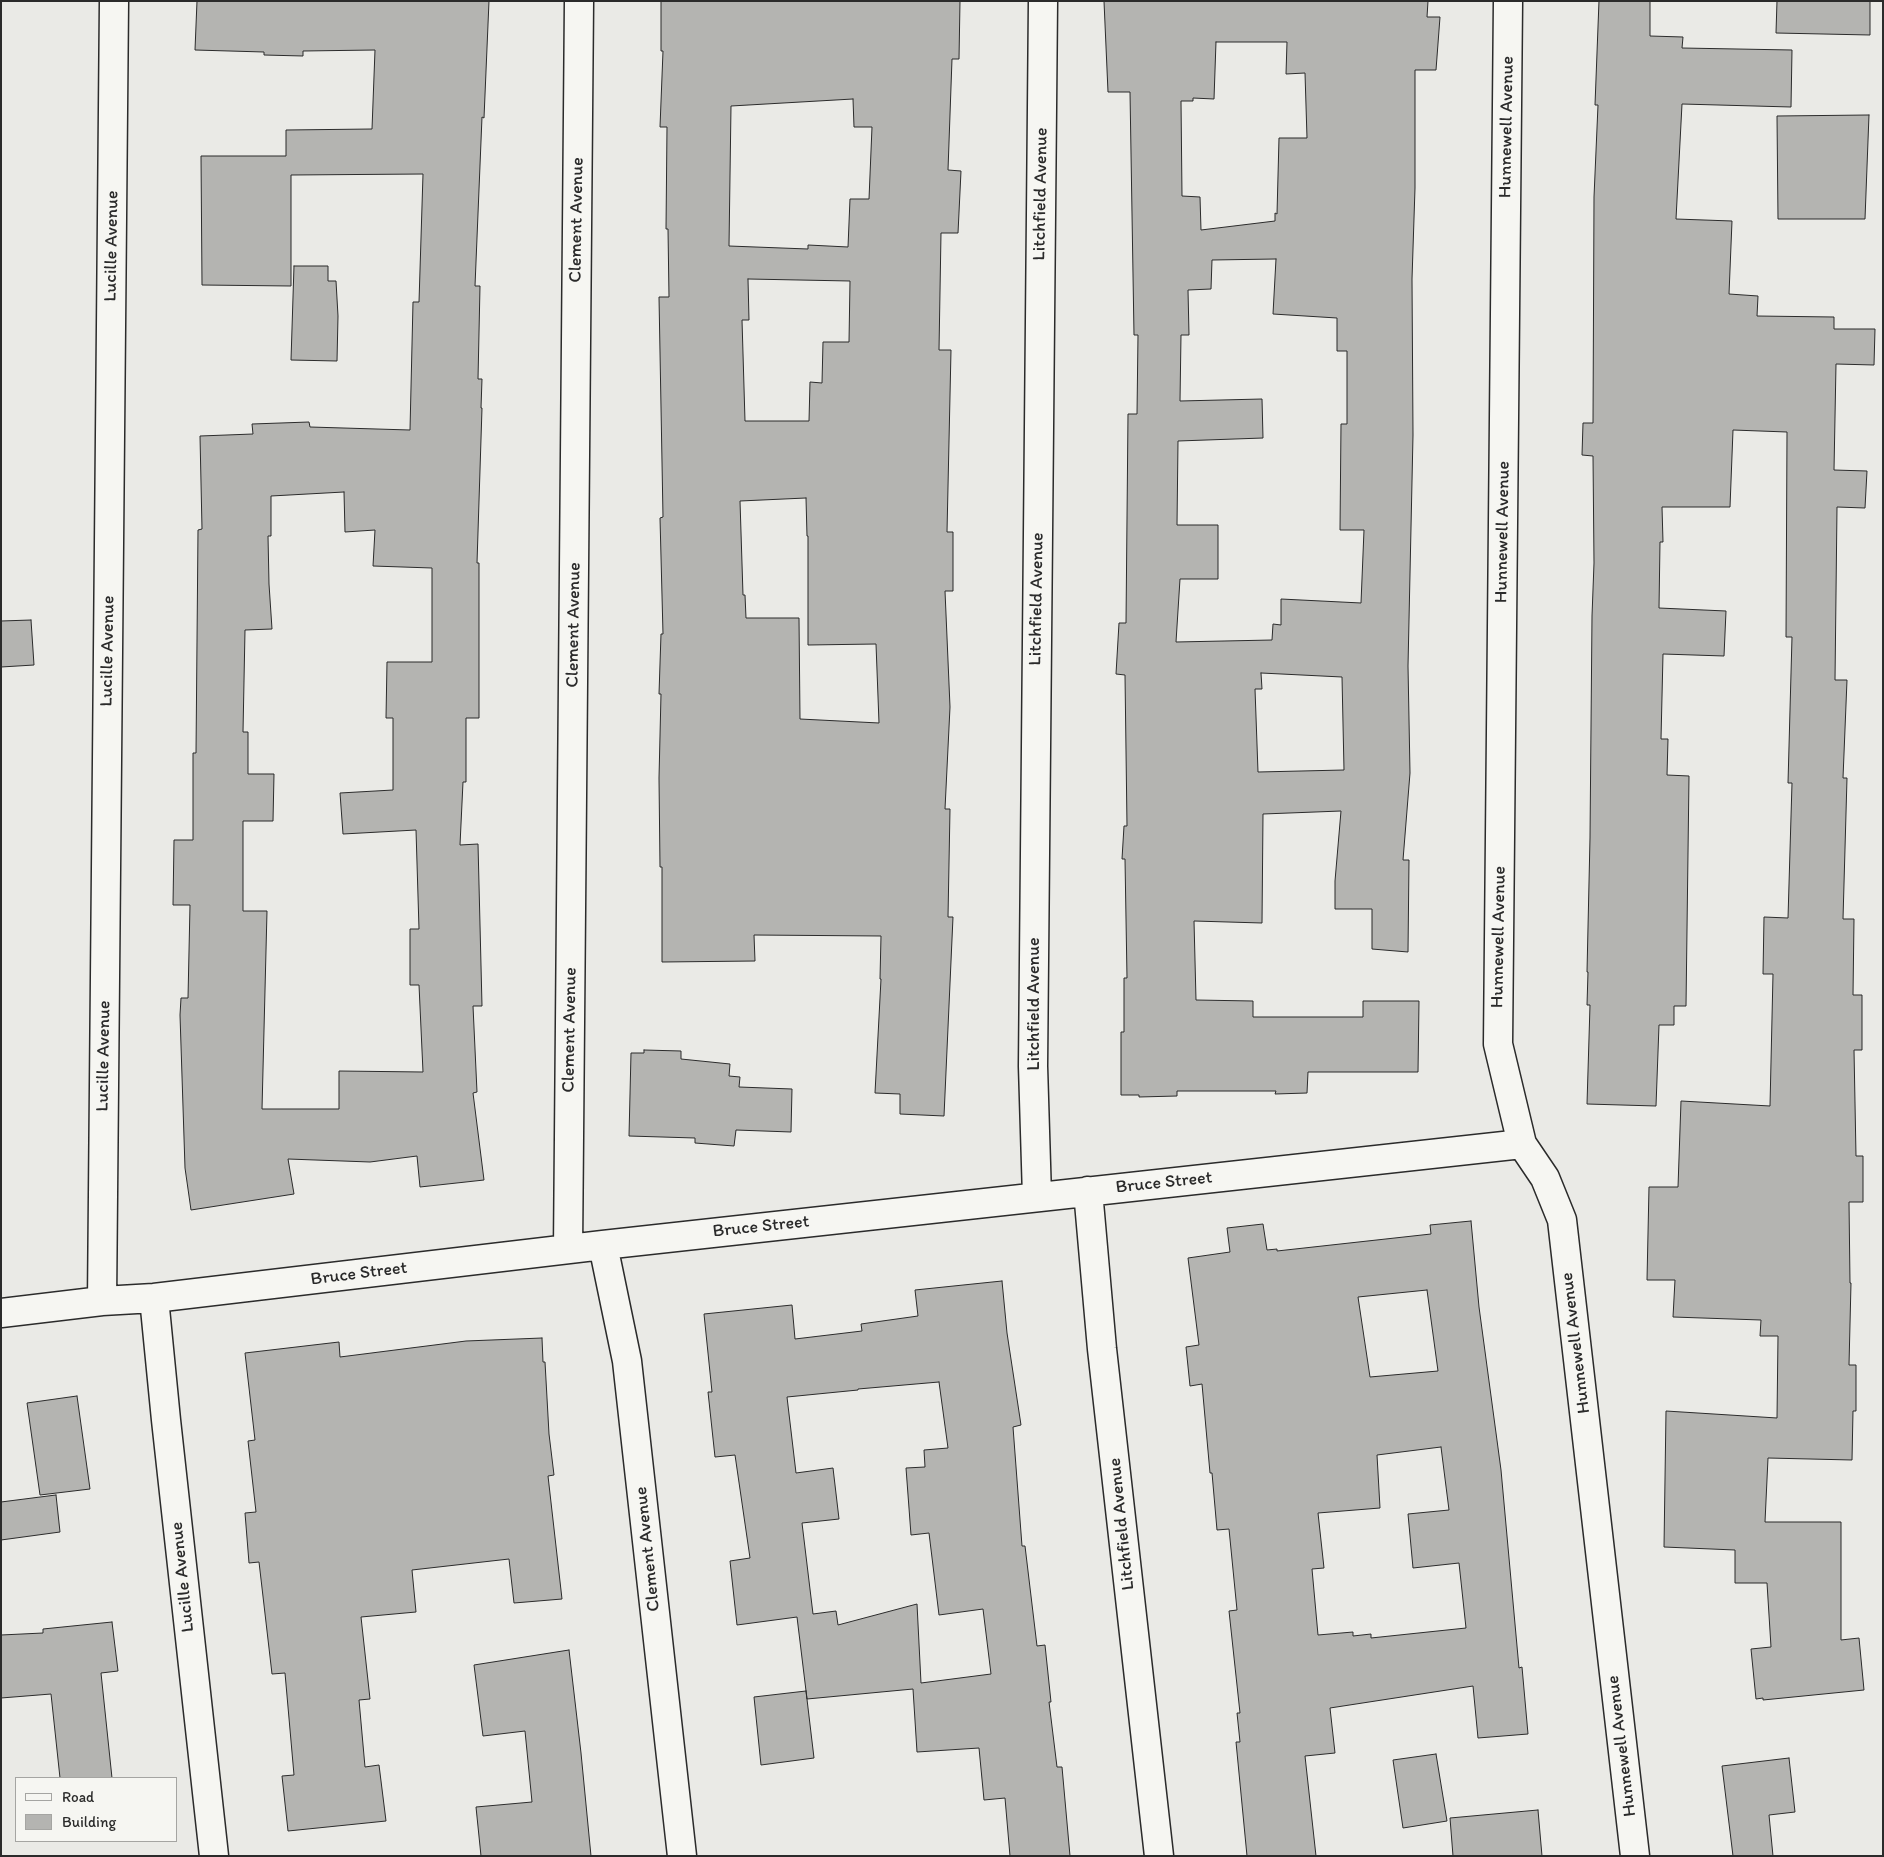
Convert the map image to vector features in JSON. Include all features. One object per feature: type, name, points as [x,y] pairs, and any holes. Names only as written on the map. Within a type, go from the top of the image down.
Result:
[{"type":"street","name":"Lucille Avenue","points":[[102,1301],[114,1]]},
{"type":"street","name":"Clement Avenue","points":[[568,1249],[579,1]]},
{"type":"street","name":"Litchfield Avenue","points":[[1037,1197],[1033,1056],[1043,1]]},
{"type":"street","name":"Hunnewell Avenue","points":[[1508,1],[1498,1044],[1522,1144],[1545,1178],[1562,1220],[1634,1856]]},
{"type":"street","name":"Bruce Street","points":[[1,1313],[102,1301],[154,1298],[603,1245],[1522,1144]]},
{"type":"street","name":"Litchfield Avenue","points":[[1088,1191],[1102,1349],[1159,1856]]},
{"type":"street","name":"Clement Avenue","points":[[603,1245],[627,1361],[682,1856]]},
{"type":"street","name":"Lucille Avenue","points":[[154,1298],[214,1856]]},
{"type":"building","points":[[197,1],[489,1],[475,286],[480,286],[478,379],[482,379],[477,563],[479,563],[479,718],[466,718],[466,782],[463,782],[460,845],[478,844],[482,1006],[473,1006],[477,1092],[473,1093],[484,1180],[420,1187],[417,1156],[370,1162],[288,1159],[294,1194],[191,1210],[185,1168],[180,1015],[181,998],[188,998],[190,905],[173,905],[174,840],[193,840],[193,753],[196,753],[198,530],[202,529],[200,436],[253,434],[252,424],[309,422],[310,427],[410,430],[413,302],[419,302],[423,174],[291,175],[291,286],[202,285],[201,156],[286,156],[286,130],[372,129],[375,50],[303,51],[303,56],[264,55],[264,52],[195,50]],"holes":[[[344,492],[345,532],[375,530],[373,566],[432,568],[432,662],[387,662],[386,718],[393,718],[393,790],[340,793],[343,834],[416,830],[419,929],[410,929],[410,985],[419,985],[423,1072],[339,1071],[339,1109],[262,1109],[267,911],[243,911],[243,821],[273,821],[274,774],[248,774],[248,732],[243,732],[245,630],[272,629],[268,536],[271,536],[271,496]]]},
{"type":"building","points":[[661,1],[960,1],[959,59],[952,59],[948,170],[961,171],[958,233],[941,233],[939,350],[951,350],[947,532],[953,532],[953,591],[945,591],[950,707],[945,809],[950,809],[948,917],[953,917],[944,1116],[900,1114],[900,1094],[875,1093],[881,979],[881,936],[754,935],[755,961],[662,962],[662,867],[660,867],[659,778],[661,694],[659,694],[661,634],[663,634],[660,518],[663,517],[659,297],[669,297],[668,229],[666,229],[667,127],[660,127],[663,51],[661,51]],"holes":[[[853,99],[854,127],[872,127],[869,199],[850,199],[848,247],[808,245],[808,249],[729,246],[731,106]],[[748,279],[850,281],[849,342],[823,342],[822,383],[810,382],[809,421],[745,421],[742,320],[749,320]],[[806,498],[808,645],[876,644],[879,723],[800,719],[799,618],[746,618],[745,595],[743,595],[740,501]]]},
{"type":"building","points":[[1104,1],[1428,1],[1427,17],[1440,17],[1436,70],[1415,70],[1415,188],[1412,279],[1413,435],[1408,666],[1410,773],[1403,860],[1409,860],[1408,952],[1372,949],[1372,909],[1335,909],[1335,881],[1341,811],[1263,814],[1262,923],[1194,921],[1196,1000],[1253,1001],[1253,1017],[1363,1017],[1363,1001],[1419,1001],[1418,1072],[1308,1072],[1307,1093],[1275,1094],[1276,1091],[1177,1091],[1177,1096],[1139,1097],[1139,1095],[1121,1095],[1121,1032],[1124,1032],[1124,978],[1127,978],[1125,859],[1122,859],[1124,826],[1127,826],[1125,675],[1116,674],[1119,623],[1126,623],[1128,414],[1137,414],[1138,335],[1134,335],[1130,92],[1108,92]],"holes":[[[1216,42],[1287,42],[1286,74],[1305,73],[1307,138],[1279,138],[1277,214],[1275,213],[1275,221],[1201,230],[1200,197],[1182,196],[1181,101],[1193,101],[1193,98],[1214,99]],[[1276,259],[1273,314],[1337,318],[1337,351],[1347,351],[1347,424],[1341,424],[1340,530],[1364,530],[1361,603],[1281,599],[1281,625],[1273,624],[1272,640],[1176,642],[1180,579],[1218,579],[1218,525],[1177,525],[1178,441],[1263,438],[1262,399],[1180,401],[1181,335],[1189,335],[1188,290],[1211,289],[1212,260]],[[1261,673],[1342,677],[1344,770],[1258,772],[1255,689],[1262,689]]]},
{"type":"building","points":[[1599,1],[1650,1],[1650,36],[1683,37],[1682,48],[1792,50],[1791,107],[1682,104],[1676,219],[1732,221],[1729,294],[1758,296],[1757,316],[1834,317],[1834,329],[1875,329],[1874,365],[1836,364],[1834,470],[1867,471],[1865,508],[1837,507],[1835,680],[1847,680],[1843,778],[1847,778],[1843,919],[1854,919],[1853,995],[1862,995],[1862,1050],[1854,1050],[1856,1156],[1863,1156],[1863,1202],[1849,1202],[1851,1283],[1849,1365],[1856,1365],[1856,1411],[1853,1411],[1852,1460],[1768,1458],[1765,1522],[1841,1522],[1841,1640],[1859,1638],[1864,1690],[1763,1700],[1763,1698],[1756,1699],[1751,1649],[1771,1647],[1767,1583],[1735,1583],[1735,1550],[1664,1547],[1666,1411],[1777,1418],[1778,1336],[1760,1336],[1761,1320],[1673,1317],[1675,1280],[1647,1280],[1649,1187],[1678,1187],[1681,1101],[1770,1106],[1773,974],[1763,974],[1764,917],[1788,918],[1792,783],[1788,783],[1792,637],[1786,637],[1787,432],[1733,430],[1730,507],[1662,507],[1663,542],[1660,542],[1659,608],[1726,611],[1724,656],[1663,654],[1661,739],[1668,739],[1667,775],[1689,776],[1686,1006],[1674,1006],[1674,1025],[1659,1025],[1656,1106],[1587,1104],[1590,1005],[1587,1005],[1587,972],[1594,563],[1593,456],[1582,455],[1583,423],[1593,423],[1594,197],[1598,105],[1595,105]]},
{"type":"building","points":[[1777,1],[1870,1],[1870,35],[1776,33]]},
{"type":"building","points":[[1869,115],[1865,219],[1778,219],[1777,116]]},
{"type":"building","points":[[294,266],[328,266],[328,281],[336,281],[338,316],[337,361],[291,360]]},
{"type":"building","points":[[31,620],[34,665],[1,667],[1,621]]},
{"type":"building","points":[[644,1050],[681,1051],[681,1059],[730,1064],[729,1076],[740,1077],[739,1087],[792,1089],[791,1132],[736,1130],[734,1146],[695,1143],[695,1138],[629,1136],[631,1053],[644,1053]]},
{"type":"building","points":[[1471,1221],[1479,1307],[1501,1470],[1519,1668],[1522,1667],[1528,1734],[1478,1738],[1473,1686],[1330,1708],[1335,1753],[1305,1756],[1316,1856],[1247,1856],[1236,1742],[1240,1742],[1237,1713],[1240,1713],[1229,1611],[1237,1610],[1229,1529],[1217,1530],[1202,1384],[1190,1386],[1186,1347],[1199,1345],[1188,1258],[1230,1252],[1227,1228],[1263,1224],[1267,1250],[1277,1249],[1277,1251],[1431,1234],[1430,1225]],"holes":[[[1427,1290],[1438,1371],[1370,1377],[1358,1297]],[[1441,1447],[1449,1510],[1408,1514],[1413,1568],[1459,1563],[1466,1628],[1371,1638],[1371,1634],[1353,1636],[1353,1632],[1318,1635],[1312,1569],[1324,1568],[1318,1513],[1380,1508],[1377,1455]]]},
{"type":"building","points":[[1002,1281],[1007,1333],[1021,1425],[1013,1427],[1022,1546],[1025,1546],[1037,1646],[1045,1645],[1051,1702],[1049,1702],[1057,1767],[1062,1767],[1070,1856],[1010,1856],[1005,1798],[984,1800],[979,1748],[917,1752],[913,1689],[807,1699],[797,1617],[737,1625],[730,1561],[750,1558],[735,1455],[715,1457],[708,1392],[712,1392],[704,1314],[792,1305],[795,1339],[862,1331],[861,1324],[918,1316],[915,1290]],"holes":[[[939,1382],[948,1448],[924,1450],[925,1467],[906,1468],[911,1535],[929,1533],[939,1615],[983,1609],[991,1674],[921,1683],[917,1604],[838,1625],[836,1611],[813,1614],[802,1523],[839,1519],[833,1468],[796,1473],[787,1397]]]},
{"type":"building","points":[[542,1338],[554,1475],[548,1476],[562,1599],[514,1603],[509,1559],[412,1570],[416,1612],[361,1617],[370,1699],[359,1700],[365,1767],[379,1765],[386,1821],[288,1831],[282,1776],[294,1775],[285,1673],[272,1674],[259,1562],[249,1563],[245,1513],[256,1512],[248,1441],[255,1440],[245,1353],[339,1342],[340,1357],[466,1341]]},
{"type":"building","points":[[77,1396],[90,1489],[40,1495],[27,1403]]},
{"type":"building","points":[[56,1495],[60,1532],[1,1540],[1,1502]]},
{"type":"building","points":[[112,1622],[118,1671],[101,1673],[112,1777],[60,1777],[51,1694],[1,1698],[1,1635],[43,1633],[43,1629]]},
{"type":"building","points":[[569,1650],[591,1856],[481,1856],[476,1807],[532,1802],[525,1731],[483,1736],[474,1665]]},
{"type":"building","points":[[806,1691],[814,1758],[761,1765],[754,1697]]},
{"type":"building","points":[[1436,1754],[1447,1821],[1403,1828],[1393,1760]]},
{"type":"building","points":[[1789,1758],[1795,1812],[1769,1815],[1773,1856],[1733,1856],[1722,1766]]},
{"type":"building","points":[[1538,1810],[1542,1856],[1453,1856],[1450,1818]]}]
